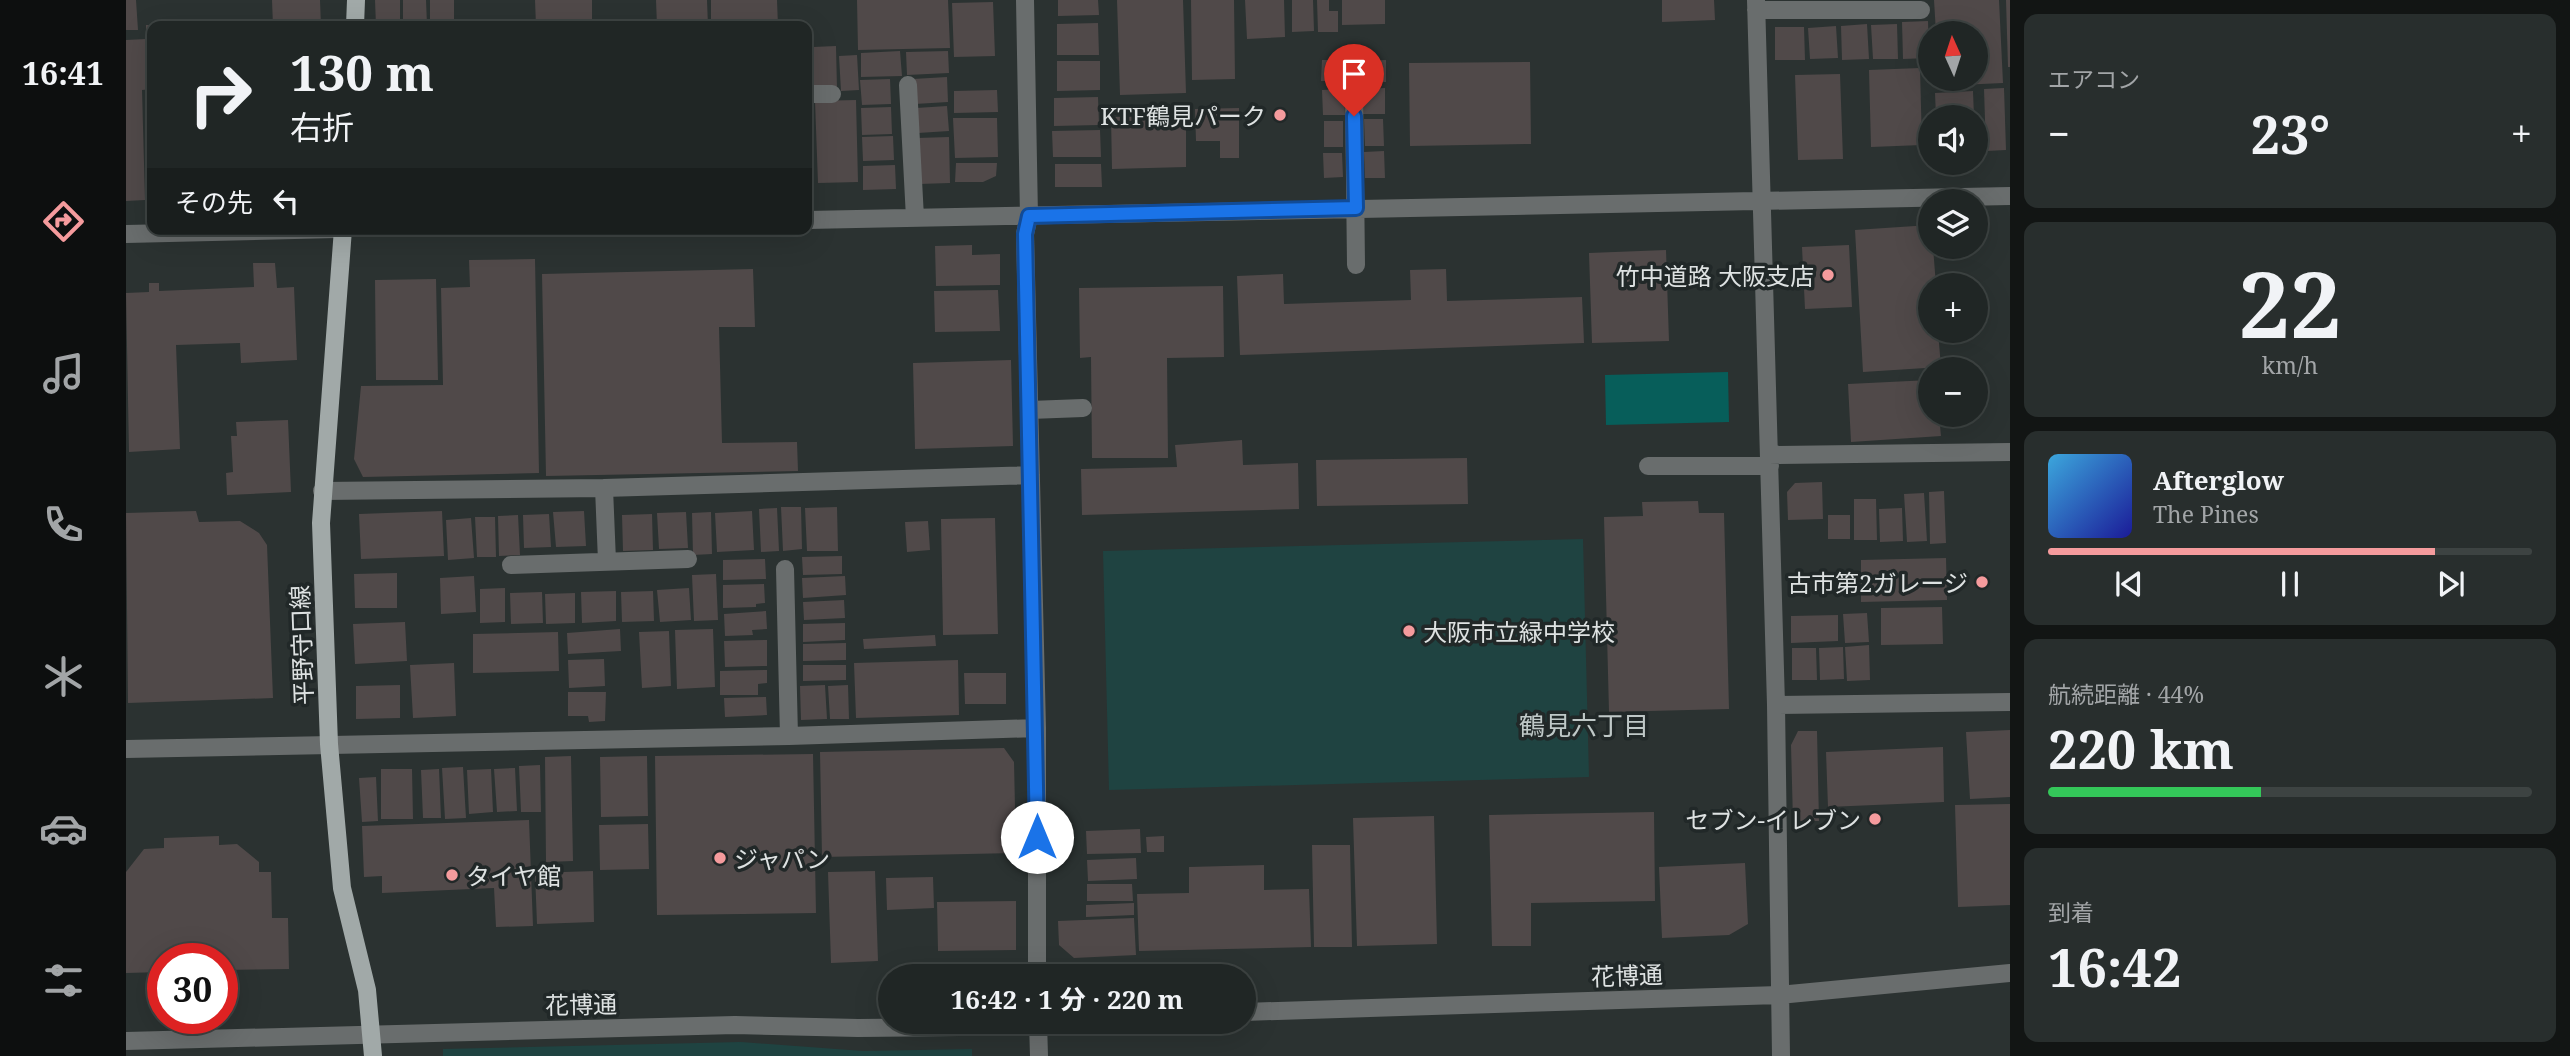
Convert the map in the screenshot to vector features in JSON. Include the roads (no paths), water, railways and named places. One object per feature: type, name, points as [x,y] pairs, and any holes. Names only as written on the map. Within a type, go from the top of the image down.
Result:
[{"type":"main road","points":[[355,21],[356,0]]},
{"type":"main road","name":"平野守口線","points":[[343,235],[321,523],[329,744],[342,888],[367,990],[373,1056]]},
{"type":"street","points":[[1025,0],[1029,216],[1025,234],[1037,728],[1037,964]]},
{"type":"street","points":[[1781,1056],[1776,705],[1756,5],[1921,10]]},
{"type":"street","points":[[908,85],[915,218]]},
{"type":"street","points":[[1354,93],[1356,265]]},
{"type":"street","points":[[812,94],[832,94]]},
{"type":"street","points":[[812,220],[2010,196]]},
{"type":"street","points":[[126,234],[147,234]]},
{"type":"street","points":[[1030,410],[1083,408]]},
{"type":"street","points":[[1648,466],[2010,452]]},
{"type":"street","points":[[322,491],[604,488],[1031,475]]},
{"type":"street","points":[[604,488],[607,561]]},
{"type":"street","points":[[512,565],[688,559]]},
{"type":"street","points":[[785,569],[789,736]]},
{"type":"street","points":[[1776,705],[2010,702]]},
{"type":"street","points":[[126,749],[789,736],[1037,728]]},
{"type":"street","name":"花博通","points":[[1256,1012],[1779,995],[2010,972]]},
{"type":"street","name":"花博通","points":[[126,1041],[735,1025],[878,1028]]},
{"type":"street","points":[[1038,1034],[1039,1056]]},
{"type":"water","points":[[1728,372],[1729,422],[1606,425],[1605,375]]},
{"type":"place","name":"KTF鶴見パーク","points":[[1280,115]]},
{"type":"place","name":"竹中道路 大阪支店","points":[[1828,275]]},
{"type":"place","name":"古市第2ガレージ","points":[[1982,582]]},
{"type":"place","name":"大阪市立緑中学校","points":[[1409,631]]},
{"type":"place","name":"セブン-イレブン","points":[[1875,819]]},
{"type":"place","name":"ジャパン","points":[[720,858]]},
{"type":"place","name":"タイヤ館","points":[[452,875]]},
{"type":"district","name":"鶴見六丁目","points":[[1584,725]]}]
